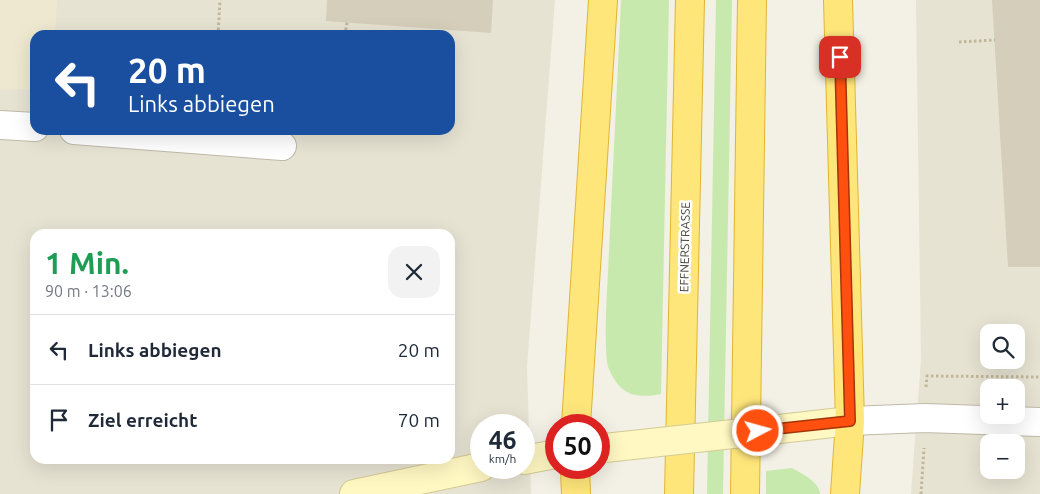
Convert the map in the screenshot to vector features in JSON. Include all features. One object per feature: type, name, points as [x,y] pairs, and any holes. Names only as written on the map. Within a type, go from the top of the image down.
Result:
[{"type":"highway","points":[[577,414],[603,0]]},
{"type":"highway","name":"EFFNERSTRASSE","points":[[679,494],[690,0]]},
{"type":"highway","points":[[745,494],[752,0]]},
{"type":"highway","points":[[838,0],[850,421],[845,494]]},
{"type":"highway","points":[[575,479],[576,494]]},
{"type":"main road","points":[[610,447],[850,421]]},
{"type":"main road","points":[[354,494],[470,469]]},
{"type":"street","points":[[0,125],[30,127]]},
{"type":"street","points":[[139,135],[282,146]]},
{"type":"street","points":[[850,421],[925,418],[1040,422]]},
{"type":"path","points":[[218,30],[220,0]]},
{"type":"path","points":[[346,30],[347,22]]},
{"type":"path","points":[[959,42],[995,40]]},
{"type":"path","points":[[925,418],[927,376],[1040,377]]},
{"type":"path","points":[[921,494],[923,465]]},
{"type":"shaded area","points":[[0,0],[555,0],[527,367],[528,414],[470,414],[470,479],[531,479],[531,494],[0,494]]},
{"type":"shaded area","points":[[0,0],[57,0],[55,30],[30,30],[30,89],[0,90]]},
{"type":"shaded area","points":[[916,0],[1040,0],[1040,494],[911,494],[921,359]]},
{"type":"green space","points":[[621,0],[669,0],[661,394],[643,396],[629,393],[618,385],[609,369],[606,351],[606,309]]},
{"type":"green space","points":[[716,0],[732,0],[723,494],[707,494]]},
{"type":"green space","points":[[792,468],[805,475],[817,485],[820,494],[766,494],[766,471]]},
{"type":"building","points":[[327,0],[493,0],[491,33],[326,21]]},
{"type":"building","points":[[992,0],[1040,0],[1040,267],[1008,267]]},
{"type":"route","points":[[758,431],[850,421],[840,57]]}]
